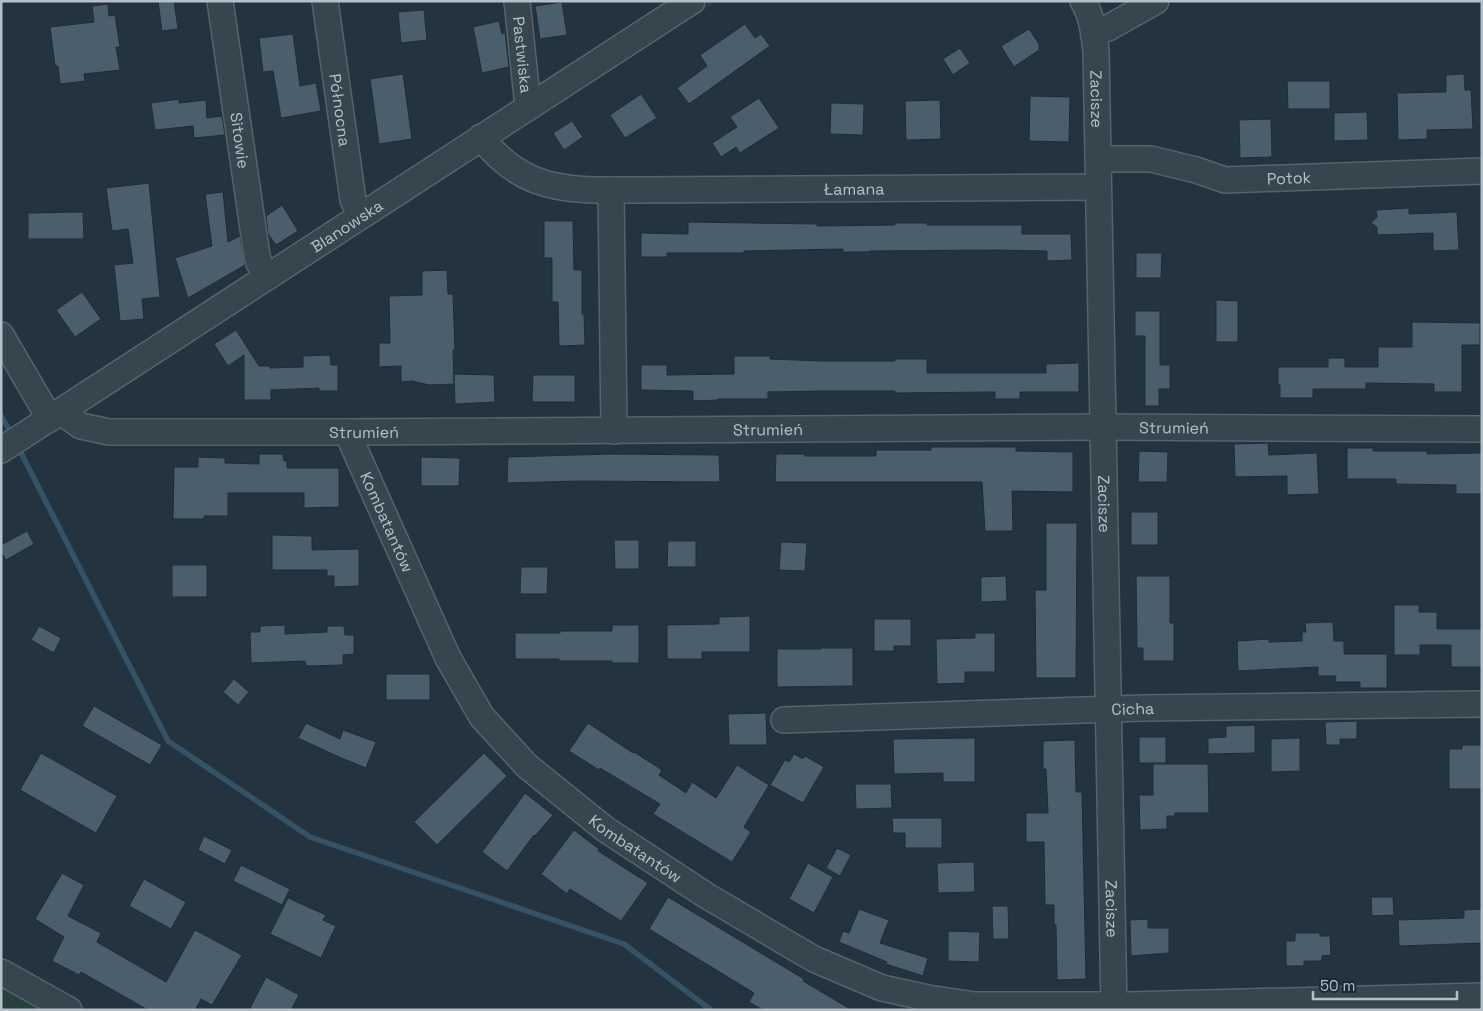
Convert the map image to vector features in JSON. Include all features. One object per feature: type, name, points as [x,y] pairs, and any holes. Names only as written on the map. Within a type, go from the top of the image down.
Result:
[{"type":"street","name":"Sitowie","points":[[220,1],[257,256],[267,278]]},
{"type":"street","name":"Północna","points":[[325,1],[354,200],[361,216]]},
{"type":"street","name":"Pastwiska","points":[[517,1],[528,107]]},
{"type":"street","name":"Blanowska","points":[[10,445],[692,1]]},
{"type":"street","name":"Zacisze","points":[[1083,1],[1094,32],[1096,51],[1114,1007]]},
{"type":"street","points":[[1094,32],[1108,28],[1156,1]]},
{"type":"street","name":"Łamana","points":[[481,138],[491,150],[526,177],[566,188],[611,190],[1098,187]]},
{"type":"street","name":"Potok","points":[[1098,159],[1151,159],[1196,170],[1224,180],[1482,171]]},
{"type":"street","points":[[611,190],[614,431]]},
{"type":"street","points":[[1,335],[56,415]]},
{"type":"street","name":"Strumień","points":[[56,415],[81,426],[109,432],[614,431],[1103,427],[1482,429]]},
{"type":"street","name":"Kombatantów","points":[[348,432],[448,658],[482,717],[526,766],[605,829],[706,896],[814,959],[882,988],[928,998],[975,1005],[1114,1007],[1482,996]]},
{"type":"street","name":"Cicha","points":[[784,720],[1108,709],[1482,704]]},
{"type":"street","points":[[1,972],[69,1010]]},
{"type":"green space","points":[[710,1],[718,1],[684,24],[682,20]]},
{"type":"green space","points":[[661,31],[664,36],[536,119],[533,114]]},
{"type":"green space","points":[[475,153],[483,154],[436,183],[435,180]]},
{"type":"green space","points":[[427,186],[429,189],[360,234],[358,232]]},
{"type":"green space","points":[[345,237],[349,241],[204,334],[209,327]]},
{"type":"green space","points":[[186,342],[194,342],[93,408],[97,401]]},
{"type":"green space","points":[[1,985],[45,1010],[1,1010]]},
{"type":"building","points":[[158,1],[174,1],[178,29],[162,31]]},
{"type":"building","points":[[562,2],[567,35],[540,39],[535,6]]},
{"type":"building","points":[[108,4],[109,16],[115,15],[120,47],[116,47],[120,70],[84,74],[85,81],[60,84],[58,66],[55,66],[50,27],[94,22],[92,6]]},
{"type":"building","points":[[424,10],[427,40],[401,43],[398,12]]},
{"type":"building","points":[[499,21],[502,34],[505,32],[509,67],[482,73],[473,27]]},
{"type":"building","points":[[745,24],[755,38],[761,34],[770,46],[689,104],[677,88],[707,66],[700,55]]},
{"type":"building","points":[[1029,29],[1039,44],[1039,50],[1014,67],[1001,46]]},
{"type":"building","points":[[293,34],[300,86],[316,83],[321,111],[281,118],[273,71],[263,72],[259,38]]},
{"type":"building","points":[[960,48],[970,63],[953,75],[943,59]]},
{"type":"building","points":[[403,74],[412,139],[379,144],[370,79]]},
{"type":"building","points":[[1464,74],[1465,90],[1471,90],[1473,129],[1427,130],[1427,139],[1398,140],[1397,93],[1446,92],[1446,75]]},
{"type":"building","points":[[1287,81],[1330,81],[1330,109],[1288,109]]},
{"type":"building","points":[[641,94],[657,118],[625,138],[610,115]]},
{"type":"building","points":[[1030,96],[1070,97],[1069,142],[1029,141]]},
{"type":"building","points":[[759,98],[779,128],[740,153],[736,147],[721,157],[712,143],[737,127],[730,117]]},
{"type":"building","points":[[179,99],[179,103],[206,100],[207,118],[222,116],[225,135],[194,138],[193,126],[155,130],[151,103]]},
{"type":"building","points":[[940,100],[941,139],[906,140],[905,101]]},
{"type":"building","points":[[831,103],[864,104],[863,135],[830,134]]},
{"type":"building","points":[[1367,112],[1368,140],[1334,141],[1334,113]]},
{"type":"building","points":[[1271,119],[1272,157],[1240,158],[1239,120]]},
{"type":"building","points":[[572,121],[583,137],[564,150],[553,133]]},
{"type":"building","points":[[149,183],[160,297],[142,299],[144,319],[120,321],[114,265],[133,263],[128,229],[112,231],[106,188]]},
{"type":"building","points":[[223,192],[228,242],[240,236],[245,265],[188,298],[175,258],[212,246],[205,194]]},
{"type":"building","points":[[282,205],[298,231],[276,245],[268,234],[266,216]]},
{"type":"building","points":[[1409,208],[1409,214],[1457,212],[1459,250],[1433,251],[1433,233],[1377,235],[1377,227],[1371,223],[1377,217],[1376,210]]},
{"type":"building","points":[[83,212],[84,239],[28,239],[28,213]]},
{"type":"building","points":[[544,221],[573,221],[574,270],[582,270],[582,314],[584,314],[585,345],[559,346],[558,302],[552,302],[552,258],[544,258]]},
{"type":"building","points":[[688,222],[817,224],[817,226],[895,225],[895,223],[1022,225],[1022,234],[1071,234],[1072,260],[1047,261],[1047,251],[994,250],[843,252],[843,249],[744,251],[744,253],[667,253],[667,257],[641,257],[641,233],[688,234]]},
{"type":"building","points":[[1136,253],[1162,253],[1161,278],[1136,278]]},
{"type":"building","points":[[447,270],[448,294],[453,294],[454,384],[429,385],[412,381],[401,382],[401,366],[379,367],[379,343],[390,343],[389,296],[422,295],[422,271]]},
{"type":"building","points":[[82,292],[101,319],[75,337],[56,310]]},
{"type":"building","points":[[1216,300],[1238,301],[1238,342],[1216,342]]},
{"type":"building","points":[[1135,311],[1160,311],[1160,365],[1170,365],[1170,389],[1159,389],[1159,406],[1145,406],[1145,336],[1135,336]]},
{"type":"building","points":[[1412,322],[1480,323],[1480,345],[1462,345],[1462,392],[1434,392],[1434,384],[1366,383],[1366,389],[1313,389],[1313,398],[1280,398],[1278,367],[1328,367],[1328,358],[1345,358],[1345,367],[1378,367],[1378,347],[1412,347]]},
{"type":"building","points":[[236,330],[259,366],[270,366],[270,368],[303,367],[303,356],[330,355],[331,365],[338,365],[338,391],[319,391],[319,388],[271,390],[271,400],[244,400],[244,355],[228,366],[214,344]]},
{"type":"building","points":[[734,356],[770,356],[770,359],[822,361],[927,359],[927,373],[1046,373],[1046,364],[1079,363],[1079,392],[1020,392],[1020,399],[995,399],[995,392],[768,392],[768,399],[693,401],[693,391],[641,390],[641,365],[667,365],[667,375],[734,374]]},
{"type":"building","points":[[454,374],[494,375],[495,402],[455,404]]},
{"type":"building","points":[[533,375],[575,375],[575,402],[532,402]]},
{"type":"building","points":[[1268,443],[1269,455],[1317,453],[1319,494],[1287,495],[1287,476],[1235,477],[1234,444]]},
{"type":"building","points":[[931,447],[1016,447],[1016,451],[1073,452],[1073,492],[1012,491],[1013,531],[985,531],[982,482],[775,482],[776,454],[876,456],[876,450],[931,450]]},
{"type":"building","points":[[1347,448],[1373,448],[1373,451],[1427,451],[1427,454],[1482,453],[1482,494],[1456,494],[1456,485],[1396,484],[1396,479],[1347,479]]},
{"type":"building","points":[[1139,451],[1168,452],[1167,482],[1138,482]]},
{"type":"building","points":[[259,454],[283,454],[284,461],[287,461],[287,468],[339,468],[339,507],[304,508],[304,493],[228,493],[228,516],[204,516],[204,519],[173,519],[174,467],[198,467],[198,457],[225,458],[225,463],[259,464]]},
{"type":"building","points":[[610,454],[719,455],[720,482],[580,481],[507,483],[508,457]]},
{"type":"building","points":[[421,457],[460,458],[459,486],[421,486]]},
{"type":"building","points":[[1131,512],[1158,512],[1158,545],[1131,545]]},
{"type":"building","points":[[1046,523],[1077,523],[1076,678],[1036,678],[1035,590],[1046,590]]},
{"type":"building","points":[[27,531],[34,544],[6,560],[1,552],[1,545]]},
{"type":"building","points":[[272,535],[312,536],[312,550],[359,549],[359,586],[334,587],[334,576],[327,576],[327,570],[272,570]]},
{"type":"building","points":[[614,540],[639,540],[639,569],[615,569]]},
{"type":"building","points":[[668,541],[696,541],[696,567],[667,567]]},
{"type":"building","points":[[781,542],[807,543],[805,571],[779,570]]},
{"type":"building","points":[[172,565],[207,565],[207,597],[172,597]]},
{"type":"building","points":[[521,567],[548,567],[547,594],[520,594]]},
{"type":"building","points":[[1006,576],[1007,601],[981,602],[981,577]]},
{"type":"building","points":[[1136,576],[1170,576],[1170,623],[1174,623],[1174,661],[1143,661],[1143,648],[1137,648]]},
{"type":"building","points":[[1394,605],[1419,605],[1419,612],[1437,612],[1437,629],[1482,629],[1482,667],[1451,667],[1451,645],[1420,645],[1420,655],[1394,655]]},
{"type":"building","points":[[750,616],[750,652],[702,652],[702,659],[667,659],[667,625],[719,624],[719,617]]},
{"type":"building","points":[[874,619],[911,619],[911,646],[894,646],[894,651],[874,651]]},
{"type":"building","points":[[1333,622],[1334,641],[1344,641],[1344,654],[1387,654],[1387,688],[1360,688],[1360,682],[1335,682],[1336,676],[1318,676],[1318,667],[1238,671],[1237,641],[1269,639],[1269,642],[1302,641],[1302,632],[1306,632],[1305,623]]},
{"type":"building","points":[[285,625],[285,634],[327,632],[327,626],[344,626],[345,635],[354,635],[354,654],[343,655],[343,665],[306,666],[305,661],[251,663],[250,632],[260,632],[260,626]]},
{"type":"building","points":[[612,625],[639,625],[639,663],[515,659],[515,633],[612,631]]},
{"type":"building","points":[[39,626],[61,638],[54,653],[31,640]]},
{"type":"building","points":[[975,633],[995,633],[995,672],[965,672],[965,683],[937,684],[936,639],[975,638]]},
{"type":"building","points":[[853,648],[853,686],[777,687],[777,649]]},
{"type":"building","points":[[386,674],[430,674],[430,700],[386,700]]},
{"type":"building","points":[[234,679],[249,692],[238,705],[223,692]]},
{"type":"building","points":[[94,706],[162,745],[150,765],[82,726]]},
{"type":"building","points":[[766,713],[767,745],[729,745],[728,714]]},
{"type":"building","points":[[1357,721],[1357,739],[1340,739],[1340,745],[1326,745],[1325,722]]},
{"type":"building","points":[[306,723],[340,739],[343,730],[376,742],[366,768],[298,738]]},
{"type":"building","points":[[588,723],[662,770],[659,775],[686,793],[692,782],[716,798],[737,765],[769,785],[744,827],[751,832],[732,862],[653,814],[660,804],[569,751]]},
{"type":"building","points":[[1255,725],[1255,753],[1208,754],[1208,738],[1226,737],[1226,726]]},
{"type":"building","points":[[1139,737],[1166,737],[1166,763],[1139,763]]},
{"type":"building","points":[[975,738],[975,782],[943,782],[943,773],[894,774],[893,739]]},
{"type":"building","points":[[1300,738],[1300,771],[1271,772],[1271,739]]},
{"type":"building","points":[[1075,740],[1076,792],[1082,792],[1086,979],[1057,980],[1054,905],[1045,905],[1044,842],[1026,842],[1026,813],[1048,813],[1046,769],[1043,769],[1043,741]]},
{"type":"building","points":[[1462,745],[1482,745],[1482,789],[1449,789],[1449,749],[1462,749]]},
{"type":"building","points":[[41,753],[117,796],[96,833],[20,790]]},
{"type":"building","points":[[484,753],[507,776],[437,845],[414,822]]},
{"type":"building","points":[[794,754],[803,759],[805,756],[824,767],[803,803],[770,785],[785,760],[789,762]]},
{"type":"building","points":[[1153,764],[1208,764],[1209,813],[1175,813],[1175,816],[1167,816],[1167,829],[1140,830],[1139,795],[1153,795]]},
{"type":"building","points":[[855,784],[891,784],[892,808],[856,809]]},
{"type":"building","points":[[525,793],[553,815],[534,835],[507,871],[482,852]]},
{"type":"building","points":[[892,818],[942,818],[942,848],[905,848],[905,833],[893,833]]},
{"type":"building","points":[[574,830],[599,849],[598,851],[648,883],[621,921],[570,889],[567,894],[541,874]]},
{"type":"building","points":[[204,836],[232,850],[225,864],[198,850]]},
{"type":"building","points":[[837,848],[851,855],[840,876],[826,868]]},
{"type":"building","points":[[974,862],[975,892],[938,893],[937,863]]},
{"type":"building","points":[[808,863],[833,877],[814,913],[789,899]]},
{"type":"building","points":[[241,865],[290,889],[282,905],[233,881]]},
{"type":"building","points":[[62,873],[84,885],[68,916],[101,933],[97,942],[166,982],[195,930],[242,955],[212,1005],[201,999],[195,1010],[148,1010],[81,972],[79,975],[52,961],[64,937],[35,919]]},
{"type":"building","points":[[144,879],[186,902],[171,929],[129,906]]},
{"type":"building","points":[[668,897],[852,1010],[763,1010],[749,1002],[754,993],[649,929]]},
{"type":"building","points":[[1371,897],[1393,897],[1394,915],[1372,916]]},
{"type":"building","points":[[288,898],[326,915],[323,920],[336,926],[321,958],[270,934]]},
{"type":"building","points":[[992,906],[1008,906],[1009,939],[993,939]]},
{"type":"building","points":[[859,909],[889,920],[880,943],[928,958],[923,976],[886,964],[887,962],[839,942],[843,931],[849,933]]},
{"type":"building","points":[[1482,909],[1482,943],[1399,946],[1398,920],[1464,918],[1464,910]]},
{"type":"building","points":[[1148,919],[1148,928],[1169,928],[1169,953],[1131,956],[1130,920]]},
{"type":"building","points":[[948,931],[980,932],[979,962],[948,961]]},
{"type":"building","points":[[1295,933],[1320,933],[1320,936],[1330,936],[1331,955],[1322,956],[1322,961],[1304,961],[1304,966],[1286,966],[1286,941],[1295,941]]},
{"type":"building","points":[[266,977],[299,995],[291,1010],[249,1010]]},
{"type":"waterway","points":[[1,416],[13,436]]},
{"type":"waterway","points":[[18,447],[168,741],[310,837],[624,944],[711,1010]]}]
